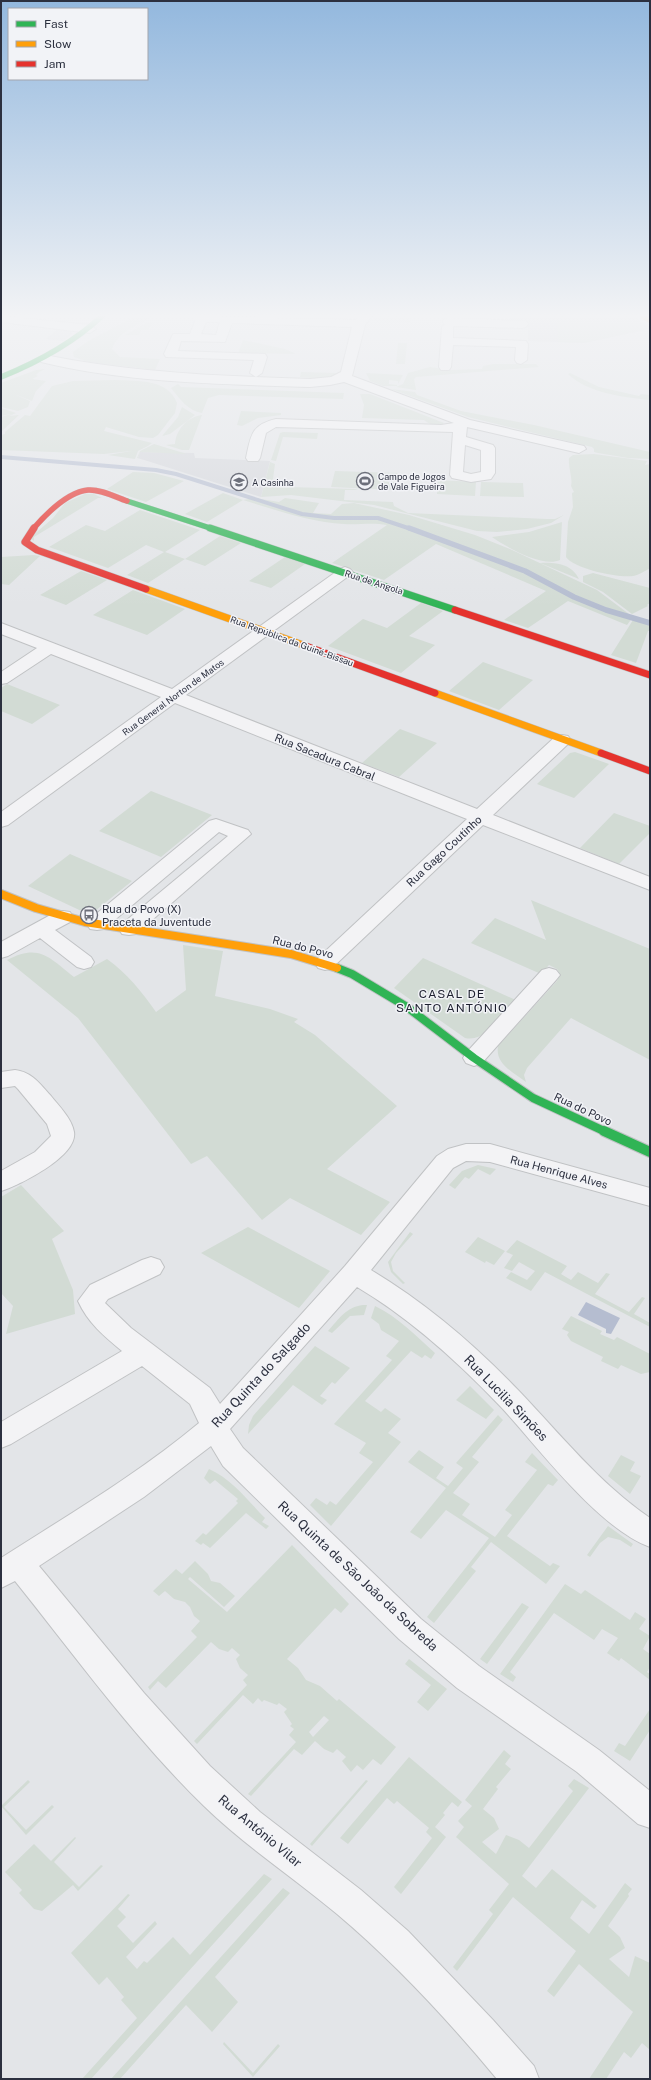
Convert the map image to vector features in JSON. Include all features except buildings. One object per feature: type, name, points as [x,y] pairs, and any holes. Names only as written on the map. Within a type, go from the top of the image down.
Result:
[{"type":"street","points":[[426,413],[462,429]]},
{"type":"street","points":[[253,458],[259,432],[265,426],[276,423],[462,429],[579,449]]},
{"type":"street","name":"Rua República da Guiné-Bissau","points":[[98,491],[84,490],[65,500],[29,534],[25,542],[27,545],[37,550],[265,631],[650,772]]},
{"type":"street","name":"Rua de Angola","points":[[98,491],[345,572],[650,675]]},
{"type":"street","name":"Rua General Norton de Matos","points":[[1,821],[345,572]]},
{"type":"street","name":"Rua Sacadura Cabral","points":[[1,628],[650,884]]},
{"type":"street","points":[[1,679],[50,647]]},
{"type":"street","name":"Rua Gago Coutinho","points":[[325,963],[562,740]]},
{"type":"street","points":[[97,924],[216,825],[241,834],[128,929]]},
{"type":"street","name":"Rua do Povo","points":[[1,894],[63,916],[97,924],[291,954],[325,963],[352,974],[407,1007],[474,1058],[533,1098],[650,1152]]},
{"type":"street","points":[[1,950],[63,916]]},
{"type":"street","points":[[41,929],[84,962]]},
{"type":"street","points":[[474,1058],[549,976]]},
{"type":"street","points":[[1,1182],[45,1157],[57,1147],[63,1139],[61,1128],[29,1086],[22,1080],[13,1078],[2,1080]]},
{"type":"street","name":"Rua Henrique Alves","points":[[467,1152],[490,1153],[650,1197]]},
{"type":"street","name":"Rua Quinta do Salgado","points":[[10,1569],[134,1488],[189,1448],[214,1427],[237,1404],[354,1273],[445,1162],[455,1155],[467,1152]]},
{"type":"street","name":"Rua Quinta de São João da Sobreda","points":[[151,1266],[99,1292],[91,1301],[95,1311],[143,1352],[200,1396],[208,1408],[214,1427],[234,1457],[410,1629],[468,1677],[588,1762],[650,1812]]},
{"type":"street","name":"Rua Lucilia Simões","points":[[354,1273],[399,1300],[434,1328],[508,1398],[582,1478],[613,1506],[650,1534]]},
{"type":"street","points":[[1,1436],[143,1352]]},
{"type":"street","name":"Rua António Vilar","points":[[10,1569],[216,1795],[254,1829],[348,1902],[414,1960],[477,2026],[521,2079]]},
{"type":"shaded area","points":[[1,413],[16,413],[9,416],[19,415],[1,432],[1,417],[11,414],[1,416]]},
{"type":"shaded area","points":[[32,413],[175,413],[158,435],[153,438],[139,437],[106,427],[104,431],[152,443],[138,451],[135,459],[108,455],[131,451],[104,454],[1,450],[1,435],[5,434],[5,432],[25,415],[30,416]]},
{"type":"shaded area","points":[[180,413],[192,413],[195,415],[170,434],[162,436]]},
{"type":"shaded area","points":[[240,413],[281,413],[281,415],[258,418],[242,426],[237,425]]},
{"type":"shaded area","points":[[363,413],[419,413],[444,423],[437,426],[424,420],[362,418]]},
{"type":"shaded area","points":[[457,413],[472,413],[534,425],[650,452],[650,459],[628,458],[594,452],[592,447]]},
{"type":"shaded area","points":[[202,415],[189,450],[182,450],[166,445],[175,444],[180,429],[187,421]]},
{"type":"shaded area","points":[[280,433],[318,433],[317,439],[283,437],[276,461],[271,460]]},
{"type":"shaded area","points":[[154,444],[187,454],[140,452],[138,458],[145,460],[137,458],[140,451]]},
{"type":"shaded area","name":"A Casinha","points":[[140,452],[194,453],[195,458],[270,461],[261,497],[138,458]]},
{"type":"shaded area","points":[[594,454],[647,461],[645,465],[650,464],[650,568],[637,575],[617,576],[597,572],[578,565],[566,557],[568,522],[573,507],[572,493],[574,492],[571,486],[569,458],[573,455]]},
{"type":"shaded area","points":[[270,462],[275,464],[273,479],[279,484],[289,487],[355,489],[358,490],[345,490],[344,500],[393,502],[394,506],[408,513],[547,519],[555,519],[564,515],[551,523],[527,529],[497,532],[477,531],[374,505],[291,495],[261,497]]},
{"type":"shaded area","name":"Campo de Jogos de Vale Figueira","points":[[335,471],[398,473],[395,490],[331,487]]},
{"type":"shaded area","points":[[133,472],[154,473],[184,481],[146,502],[107,489]]},
{"type":"shaded area","points":[[438,480],[476,482],[475,496],[437,494]]},
{"type":"shaded area","points":[[481,482],[523,483],[524,497],[480,496]]},
{"type":"shaded area","points":[[223,493],[243,500],[207,522],[185,514]]},
{"type":"shaded area","points":[[85,494],[94,494],[102,498],[98,498],[34,537],[34,541],[30,538],[53,518],[65,503]]},
{"type":"shaded area","points":[[255,498],[279,502],[285,498],[319,503],[313,513],[331,514],[342,504],[354,503],[409,515],[475,535],[510,549],[597,590],[633,617],[627,625],[568,601],[528,628],[504,620],[546,591],[436,544],[384,580],[332,563],[387,525],[344,524],[318,521],[243,500]]},
{"type":"shaded area","points":[[140,510],[200,530],[165,552],[185,559],[148,583],[127,575],[164,552],[146,545],[108,568],[49,547],[86,525],[105,531]]},
{"type":"shaded area","points":[[562,522],[560,560],[553,562],[535,559],[515,551],[492,537],[529,532]]},
{"type":"shaded area","points":[[220,536],[241,543],[205,566],[185,559]]},
{"type":"shaded area","points":[[40,556],[9,585],[1,584],[1,557]]},
{"type":"shaded area","points":[[285,557],[305,564],[271,588],[249,581]]},
{"type":"shaded area","points":[[540,563],[552,563],[568,567],[579,579]]},
{"type":"shaded area","points":[[81,571],[107,580],[66,605],[40,595]]},
{"type":"shaded area","points":[[593,573],[650,588],[650,603],[647,605],[648,606],[632,614],[603,592],[583,582],[583,576]]},
{"type":"shaded area","points":[[133,590],[185,609],[147,635],[93,615]]},
{"type":"shaded area","points":[[421,603],[443,611],[409,636],[435,645],[401,673],[328,646],[363,619],[387,628]]},
{"type":"shaded area","points":[[633,620],[650,624],[650,631],[648,631],[636,663],[611,655]]},
{"type":"shaded area","points":[[483,662],[533,680],[499,710],[449,691]]},
{"type":"shaded area","points":[[7,684],[60,705],[32,724],[1,711],[1,688]]},
{"type":"shaded area","points":[[400,729],[437,743],[399,777],[362,763]]},
{"type":"shaded area","points":[[575,752],[609,764],[574,798],[537,784],[570,753]]},
{"type":"shaded area","points":[[151,791],[212,815],[161,857],[99,831]]},
{"type":"shaded area","points":[[614,813],[650,826],[650,833],[619,864],[580,848]]},
{"type":"shaded area","points":[[70,854],[132,881],[90,915],[28,886]]},
{"type":"shaded area","points":[[531,900],[650,949],[650,1060],[571,1018],[527,1068],[524,1075],[526,1082],[502,1063],[499,1058],[498,1046],[557,981],[559,973],[557,969],[549,965],[541,974],[471,943],[495,918],[546,940]]},
{"type":"shaded area","points":[[183,945],[223,951],[215,996],[270,1009],[298,1019],[294,1022],[315,1035],[397,1106],[327,1169],[390,1202],[361,1235],[290,1198],[262,1220],[207,1156],[191,1164],[78,1018],[7,960],[18,955],[36,953],[50,958],[74,977],[107,959],[134,983],[156,1012],[186,990]]},
{"type":"shaded area","points":[[423,958],[518,1001],[501,1020],[487,1032],[473,1038],[465,1038],[394,988]]},
{"type":"shaded area","points":[[478,1165],[496,1169],[490,1175],[478,1169],[469,1179],[465,1177],[455,1189],[449,1185],[462,1171]]},
{"type":"shaded area","points":[[21,1185],[64,1231],[52,1239],[73,1290],[75,1314],[6,1334],[13,1306],[1,1293],[1,1197]]},
{"type":"shaded area","points":[[248,1227],[330,1271],[299,1308],[201,1253]]},
{"type":"shaded area","points":[[410,1232],[413,1234],[396,1253],[391,1262],[393,1271],[405,1283],[403,1284],[391,1272],[388,1262]]},
{"type":"shaded area","points":[[478,1237],[505,1251],[494,1265],[486,1261],[485,1263],[465,1252]]},
{"type":"shaded area","points":[[517,1240],[567,1266],[561,1274],[571,1280],[578,1272],[598,1283],[606,1273],[610,1274],[595,1294],[629,1312],[642,1297],[645,1298],[634,1314],[650,1323],[650,1327],[545,1272],[531,1291],[506,1278],[511,1272],[527,1280],[535,1271],[519,1262],[512,1271],[504,1268],[513,1255],[506,1252]]},
{"type":"shaded area","points":[[367,1305],[364,1315],[350,1316],[332,1333],[328,1331],[347,1311]]},
{"type":"shaded area","points":[[375,1306],[399,1321],[435,1353],[431,1359],[425,1355],[422,1358],[411,1351],[365,1401],[381,1412],[385,1408],[401,1419],[388,1433],[401,1442],[331,1526],[310,1505],[316,1498],[327,1505],[330,1501],[336,1505],[373,1462],[359,1453],[366,1443],[334,1424],[392,1360],[386,1356],[399,1341],[381,1330],[379,1324],[371,1318]]},
{"type":"shaded area","points":[[571,1316],[602,1331],[600,1334],[614,1340],[617,1337],[650,1354],[650,1372],[641,1374],[621,1365],[618,1369],[601,1361],[603,1357],[571,1341],[567,1335],[569,1332],[562,1329]]},
{"type":"shaded area","points":[[315,1346],[350,1368],[335,1384],[332,1382],[320,1396],[327,1400],[322,1405],[293,1385],[248,1434],[249,1425],[253,1416]]},
{"type":"shaded area","points":[[470,1386],[494,1410],[486,1419],[456,1400]]},
{"type":"shaded area","points":[[498,1415],[503,1420],[472,1457],[479,1462],[453,1493],[470,1504],[462,1515],[495,1537],[512,1515],[505,1510],[537,1470],[525,1462],[532,1453],[558,1480],[553,1486],[548,1484],[507,1536],[550,1566],[553,1563],[560,1566],[546,1584],[491,1542],[471,1567],[476,1571],[434,1623],[427,1617],[489,1538],[446,1510],[421,1539],[410,1532],[446,1488],[408,1462],[419,1450],[444,1467],[436,1478],[448,1486],[463,1468],[456,1463]]},
{"type":"shaded area","points":[[621,1455],[635,1462],[630,1471],[641,1476],[630,1494],[608,1476]]},
{"type":"shaded area","points":[[209,1469],[225,1478],[232,1484],[265,1518],[262,1522],[269,1526],[266,1529],[246,1513],[210,1548],[203,1543],[201,1545],[195,1541],[203,1533],[206,1535],[238,1503],[236,1501],[238,1499],[215,1480],[210,1484],[204,1478]]},
{"type":"shaded area","points":[[608,1526],[633,1544],[631,1547],[620,1540],[608,1537],[600,1543],[590,1557],[587,1555]]},
{"type":"shaded area","points":[[292,1545],[349,1604],[341,1613],[335,1608],[287,1659],[298,1668],[306,1680],[320,1686],[337,1701],[339,1699],[396,1747],[381,1765],[373,1759],[363,1770],[357,1765],[351,1772],[342,1761],[346,1757],[337,1749],[333,1753],[324,1749],[315,1741],[302,1755],[294,1749],[251,1796],[248,1794],[296,1742],[289,1735],[294,1729],[290,1726],[292,1724],[284,1712],[287,1709],[279,1703],[277,1705],[264,1700],[262,1702],[258,1698],[253,1704],[243,1695],[197,1744],[194,1741],[247,1685],[243,1680],[248,1675],[240,1668],[236,1659],[240,1655],[232,1648],[228,1652],[219,1649],[211,1642],[166,1688],[158,1681],[150,1690],[148,1687],[197,1637],[191,1631],[200,1621],[194,1616],[190,1607],[185,1602],[174,1599],[165,1591],[159,1596],[153,1591],[176,1569],[182,1574],[195,1561],[208,1574],[211,1581],[220,1583],[235,1596],[224,1607],[190,1577],[188,1579],[227,1612]],"holes":[[[324,1716],[329,1720],[313,1737],[309,1732]]]},
{"type":"shaded area","points":[[565,1584],[581,1594],[585,1590],[630,1620],[635,1612],[646,1619],[639,1629],[650,1636],[643,1649],[650,1654],[650,1667],[647,1672],[650,1674],[650,1680],[621,1658],[619,1661],[607,1653],[618,1638],[602,1629],[594,1640],[554,1613],[510,1672],[516,1677],[513,1682],[500,1674]]},
{"type":"shaded area","points":[[522,1603],[529,1607],[487,1664],[480,1659]]},
{"type":"shaded area","points":[[409,1659],[447,1689],[428,1711],[417,1702],[431,1685],[405,1664]]},
{"type":"shaded area","points":[[650,1709],[650,1730],[630,1761],[614,1751],[619,1743],[625,1746]]},
{"type":"shaded area","points":[[504,1750],[511,1756],[505,1764],[511,1769],[496,1787],[498,1789],[483,1809],[494,1818],[499,1829],[482,1842],[496,1854],[506,1835],[519,1840],[529,1848],[573,1791],[568,1786],[574,1779],[589,1788],[522,1876],[536,1888],[552,1869],[597,1906],[594,1909],[582,1900],[570,1918],[589,1934],[625,1883],[632,1889],[628,1894],[629,1896],[608,1926],[620,1937],[625,1948],[609,1959],[629,1977],[635,1956],[650,1963],[650,2050],[642,2043],[631,2058],[624,2052],[606,2079],[589,2079],[633,2012],[579,1964],[554,1997],[547,1991],[576,1951],[513,1897],[457,1971],[453,1967],[493,1914],[489,1910],[509,1884],[456,1837],[464,1827],[458,1821],[472,1806],[465,1800]]},
{"type":"shaded area","points":[[409,1757],[462,1802],[458,1807],[452,1802],[443,1813],[445,1815],[435,1827],[446,1837],[401,1894],[394,1887],[432,1838],[426,1832],[429,1828],[397,1801],[394,1804],[387,1798],[348,1844],[340,1838]]},
{"type":"shaded area","points":[[28,1780],[30,1782],[4,1807],[26,1830],[52,1805],[54,1807],[26,1835],[1,1806]]},
{"type":"shaded area","points":[[366,1780],[368,1781],[312,1846],[310,1844]]},
{"type":"shaded area","points":[[75,1837],[76,1838],[54,1862],[79,1887],[101,1865],[103,1866],[78,1891],[73,1885],[42,1911],[34,1909],[19,1893],[22,1890],[5,1872],[34,1844],[51,1861]]},
{"type":"shaded area","points":[[264,1874],[272,1879],[91,2079],[82,2079],[137,2018],[121,2000],[124,1997],[107,1977],[99,1985],[71,1953],[128,1894],[130,1895],[118,1909],[126,1917],[117,1926],[133,1943],[155,1921],[157,1924],[126,1957],[137,1969],[144,1961],[147,1963],[173,1937],[190,1955]]},
{"type":"shaded area","points":[[283,1888],[290,1893],[215,1977],[238,2002],[212,2032],[186,2005],[120,2079],[111,2079]]},
{"type":"shaded area","points":[[224,2042],[253,2073],[278,2044],[280,2046],[253,2077],[223,2044]]},
{"type":"water","points":[[586,1302],[620,1318],[611,1334],[606,1333],[606,1329],[578,1315]]},
{"type":"waterway","points":[[1,457],[156,470],[176,474],[302,514],[334,518],[378,518],[411,529]]},
{"type":"waterway","points":[[409,528],[525,571],[574,597],[606,610],[650,623]]},
{"type":"traffic: fast","points":[[127,501],[455,610]]},
{"type":"traffic: fast","points":[[337,968],[352,974],[407,1007],[474,1058],[533,1098],[650,1152]]},
{"type":"traffic: slow","points":[[146,589],[303,645]]},
{"type":"traffic: slow","points":[[435,693],[601,753]]},
{"type":"traffic: slow","points":[[1,894],[36,908],[85,922],[291,954],[337,968]]},
{"type":"traffic: jam","points":[[127,501],[98,491],[88,490],[80,492],[61,502],[43,518],[25,542],[37,550],[146,589]]},
{"type":"traffic: jam","points":[[455,610],[650,675]]},
{"type":"traffic: jam","points":[[303,645],[435,693]]},
{"type":"traffic: jam","points":[[601,753],[650,771]]},
{"type":"place","name":"Campo de Jogos de Vale Figueira","points":[[365,481]]},
{"type":"place","name":"A Casinha","points":[[239,482]]},
{"type":"place","name":"Rua do Povo (X) Praceta da Juventude","points":[[89,915]]},
{"type":"district","name":"CASAL DE SANTO ANTÓNIO","points":[[452,1001]]}]
